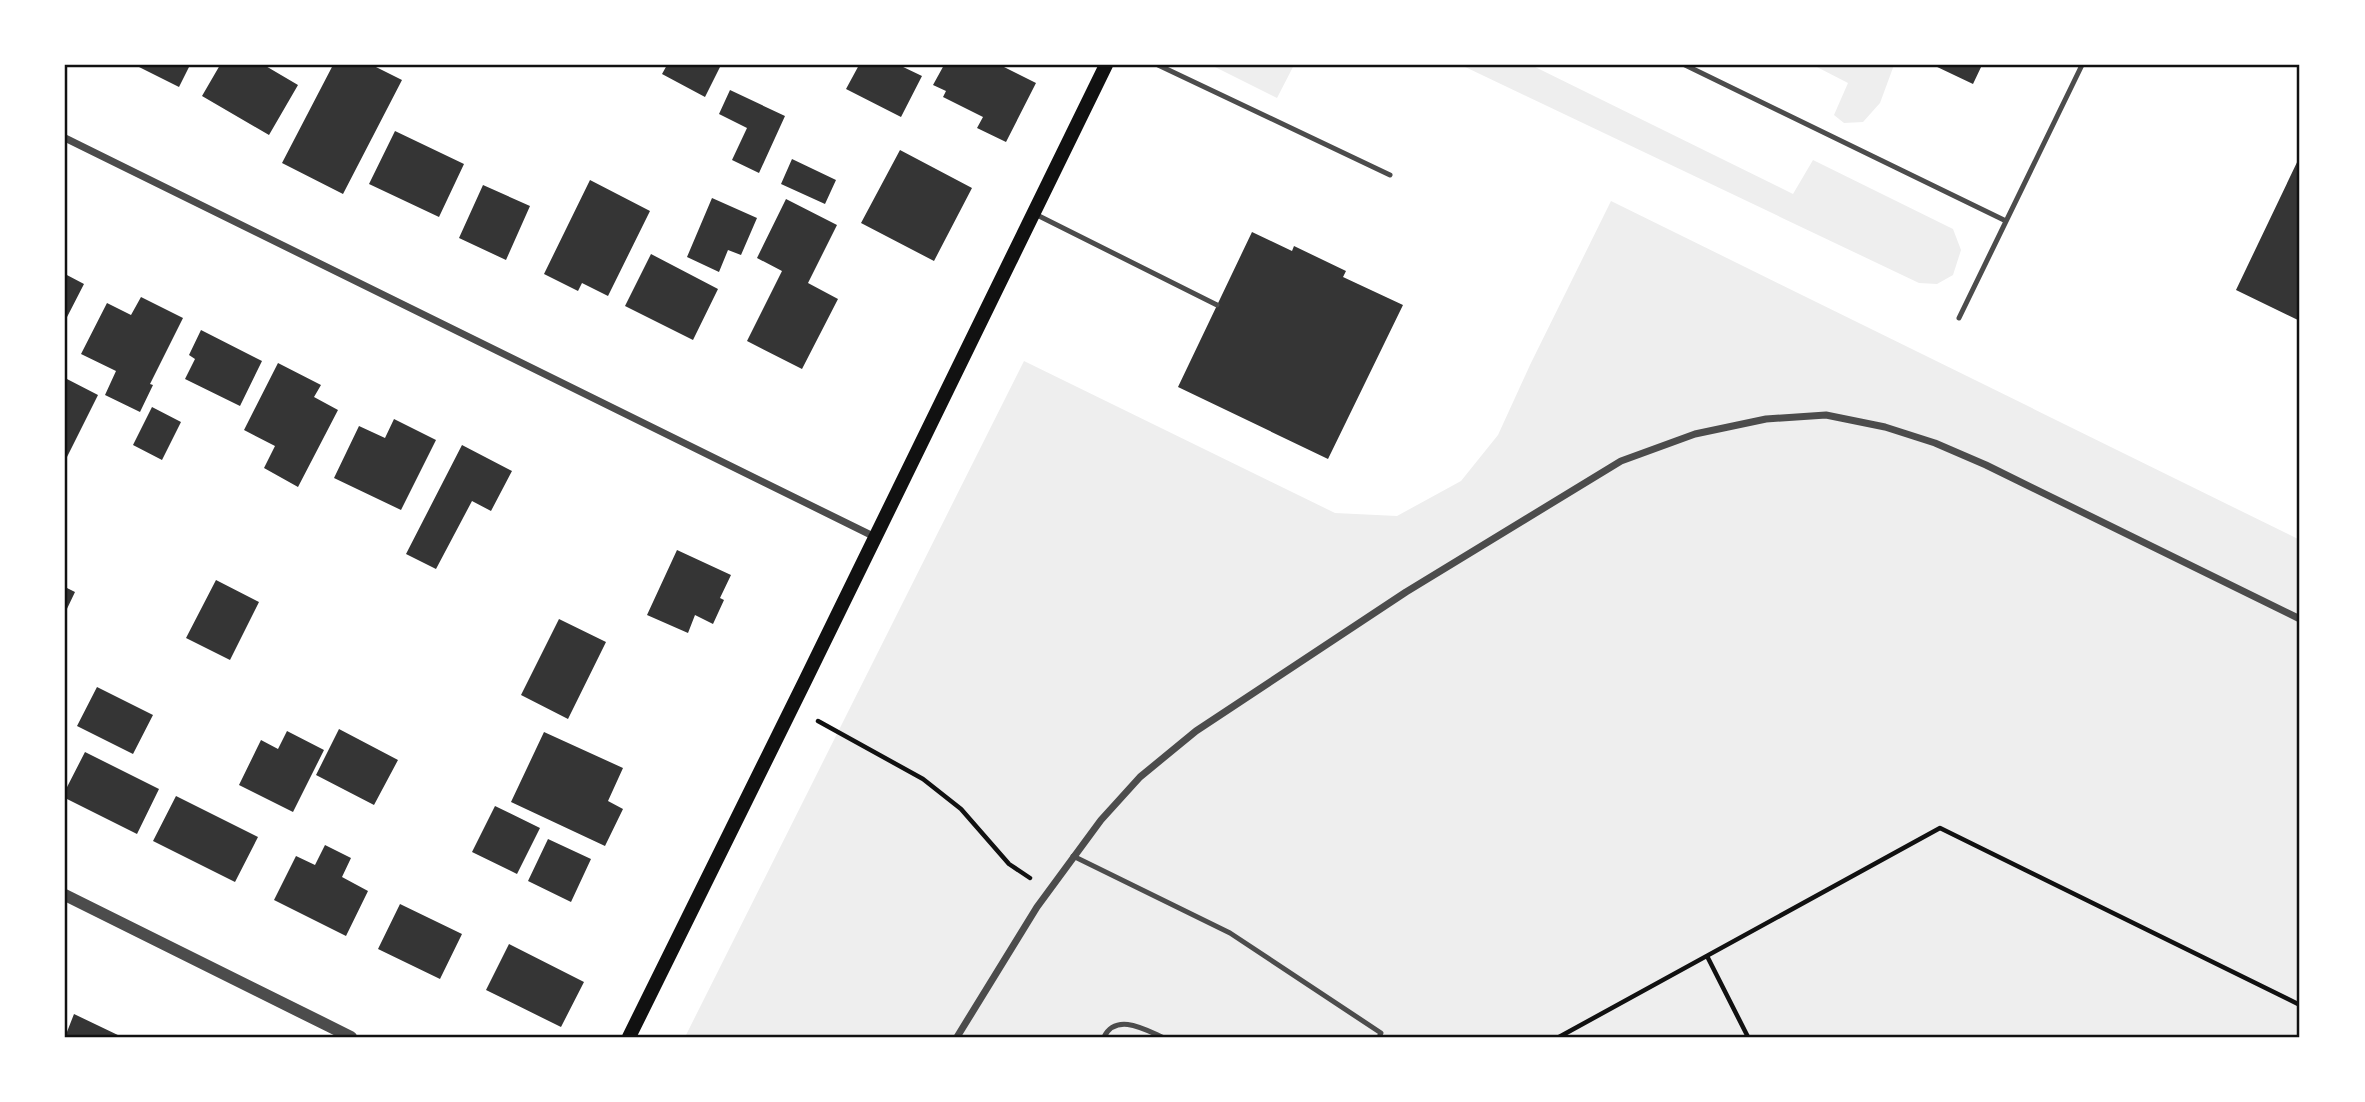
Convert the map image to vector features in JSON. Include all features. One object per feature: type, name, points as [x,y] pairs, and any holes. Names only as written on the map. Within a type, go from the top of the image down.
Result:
[{"type":"main road","points":[[629,1037],[1106,65]]},
{"type":"street","points":[[65,138],[875,537]]},
{"type":"street","points":[[957,1037],[1049,890],[1101,820],[1140,777],[1196,731],[1406,592],[1621,461],[1695,434],[1754,422],[1826,415],[1885,427],[1935,443],[2103,520],[2300,619]]},
{"type":"street","points":[[65,895],[351,1037]]},
{"type":"lane","points":[[1158,65],[1390,175]]},
{"type":"lane","points":[[1685,65],[2006,221]]},
{"type":"lane","points":[[1959,318],[2082,65]]},
{"type":"lane","points":[[1033,213],[1217,305]]},
{"type":"lane","points":[[1073,856],[1230,933],[1381,1032],[1379,1037]]},
{"type":"lane","points":[[1104,1037],[1107,1031],[1123,1023],[1139,1026],[1162,1037]]},
{"type":"path","points":[[792,707],[923,779],[961,808],[1009,864],[1049,890]]},
{"type":"path","points":[[1559,1037],[1940,828],[2300,1005]]},
{"type":"path","points":[[1707,956],[1746,1037]]},
{"type":"shaded area","points":[[1211,65],[1294,65],[1277,98]]},
{"type":"shaded area","points":[[1461,65],[1531,65],[1793,194],[1813,160],[1953,229],[1961,250],[1953,275],[1937,284],[1919,283]]},
{"type":"shaded area","points":[[1813,65],[1894,65],[1880,103],[1863,122],[1844,123],[1834,115],[1848,83]]},
{"type":"shaded area","points":[[1611,201],[2300,540],[2300,1037],[685,1037],[1024,361],[1335,513],[1397,516],[1461,481],[1498,435]]},
{"type":"building","points":[[135,65],[190,65],[179,87]]},
{"type":"building","points":[[220,65],[264,65],[298,85],[269,135],[202,96]]},
{"type":"building","points":[[333,65],[372,65],[402,80],[343,194],[282,163]]},
{"type":"building","points":[[667,65],[721,65],[705,97],[662,74]]},
{"type":"building","points":[[859,65],[899,65],[922,76],[901,117],[846,89]]},
{"type":"building","points":[[944,65],[1000,65],[1036,83],[1006,142],[977,128],[983,117],[943,97],[946,91],[933,85]]},
{"type":"building","points":[[1933,65],[1982,65],[1973,84]]},
{"type":"building","points":[[730,90],[785,116],[759,173],[732,160],[747,128],[719,114]]},
{"type":"building","points":[[395,131],[464,164],[439,217],[369,184]]},
{"type":"building","points":[[900,150],[972,188],[934,261],[861,223]]},
{"type":"building","points":[[2300,156],[2300,321],[2236,290]]},
{"type":"building","points":[[792,159],[836,180],[825,204],[781,184]]},
{"type":"building","points":[[590,180],[650,211],[608,296],[582,283],[578,291],[544,274]]},
{"type":"building","points":[[483,185],[530,206],[506,260],[459,238]]},
{"type":"building","points":[[712,198],[757,218],[741,255],[728,250],[719,272],[687,257]]},
{"type":"building","points":[[786,199],[837,225],[808,283],[838,299],[802,369],[747,341],[782,271],[757,258]]},
{"type":"building","points":[[1252,232],[1292,251],[1294,246],[1346,271],[1343,277],[1403,305],[1328,459],[1178,387]]},
{"type":"building","points":[[651,254],[718,289],[693,340],[625,306]]},
{"type":"building","points":[[65,274],[84,284],[65,321]]},
{"type":"building","points":[[141,297],[183,318],[150,384],[153,385],[140,412],[105,395],[116,371],[81,354],[107,303],[131,315]]},
{"type":"building","points":[[201,330],[262,361],[240,406],[185,379],[195,359],[189,355]]},
{"type":"building","points":[[278,363],[321,385],[314,397],[338,410],[298,487],[264,468],[275,446],[244,430]]},
{"type":"building","points":[[65,378],[98,395],[65,461]]},
{"type":"building","points":[[152,407],[181,422],[162,460],[133,445]]},
{"type":"building","points":[[394,419],[436,440],[401,510],[334,478],[359,426],[385,438]]},
{"type":"building","points":[[462,445],[512,471],[491,511],[472,501],[436,569],[406,554]]},
{"type":"building","points":[[677,550],[731,575],[720,598],[724,600],[713,624],[695,615],[688,633],[647,615]]},
{"type":"building","points":[[216,580],[259,602],[230,660],[186,638]]},
{"type":"building","points":[[65,587],[75,592],[65,613]]},
{"type":"building","points":[[559,619],[606,642],[568,719],[521,695]]},
{"type":"building","points":[[97,687],[153,715],[133,754],[77,726]]},
{"type":"building","points":[[339,729],[398,760],[374,805],[316,775]]},
{"type":"building","points":[[287,731],[324,750],[293,812],[239,785],[261,740],[278,749]]},
{"type":"building","points":[[544,732],[623,768],[608,801],[623,809],[605,846],[511,802]]},
{"type":"building","points":[[85,752],[159,789],[137,834],[65,798],[65,791]]},
{"type":"building","points":[[176,796],[258,837],[235,882],[153,841]]},
{"type":"building","points":[[495,806],[540,828],[517,874],[472,852]]},
{"type":"building","points":[[548,839],[591,859],[571,902],[528,881]]},
{"type":"building","points":[[325,845],[351,858],[342,877],[368,891],[346,936],[274,900],[296,856],[315,865]]},
{"type":"building","points":[[400,904],[462,934],[440,979],[378,949]]},
{"type":"building","points":[[509,944],[584,982],[561,1027],[486,990]]},
{"type":"building","points":[[74,1014],[122,1037],[65,1037]]}]
